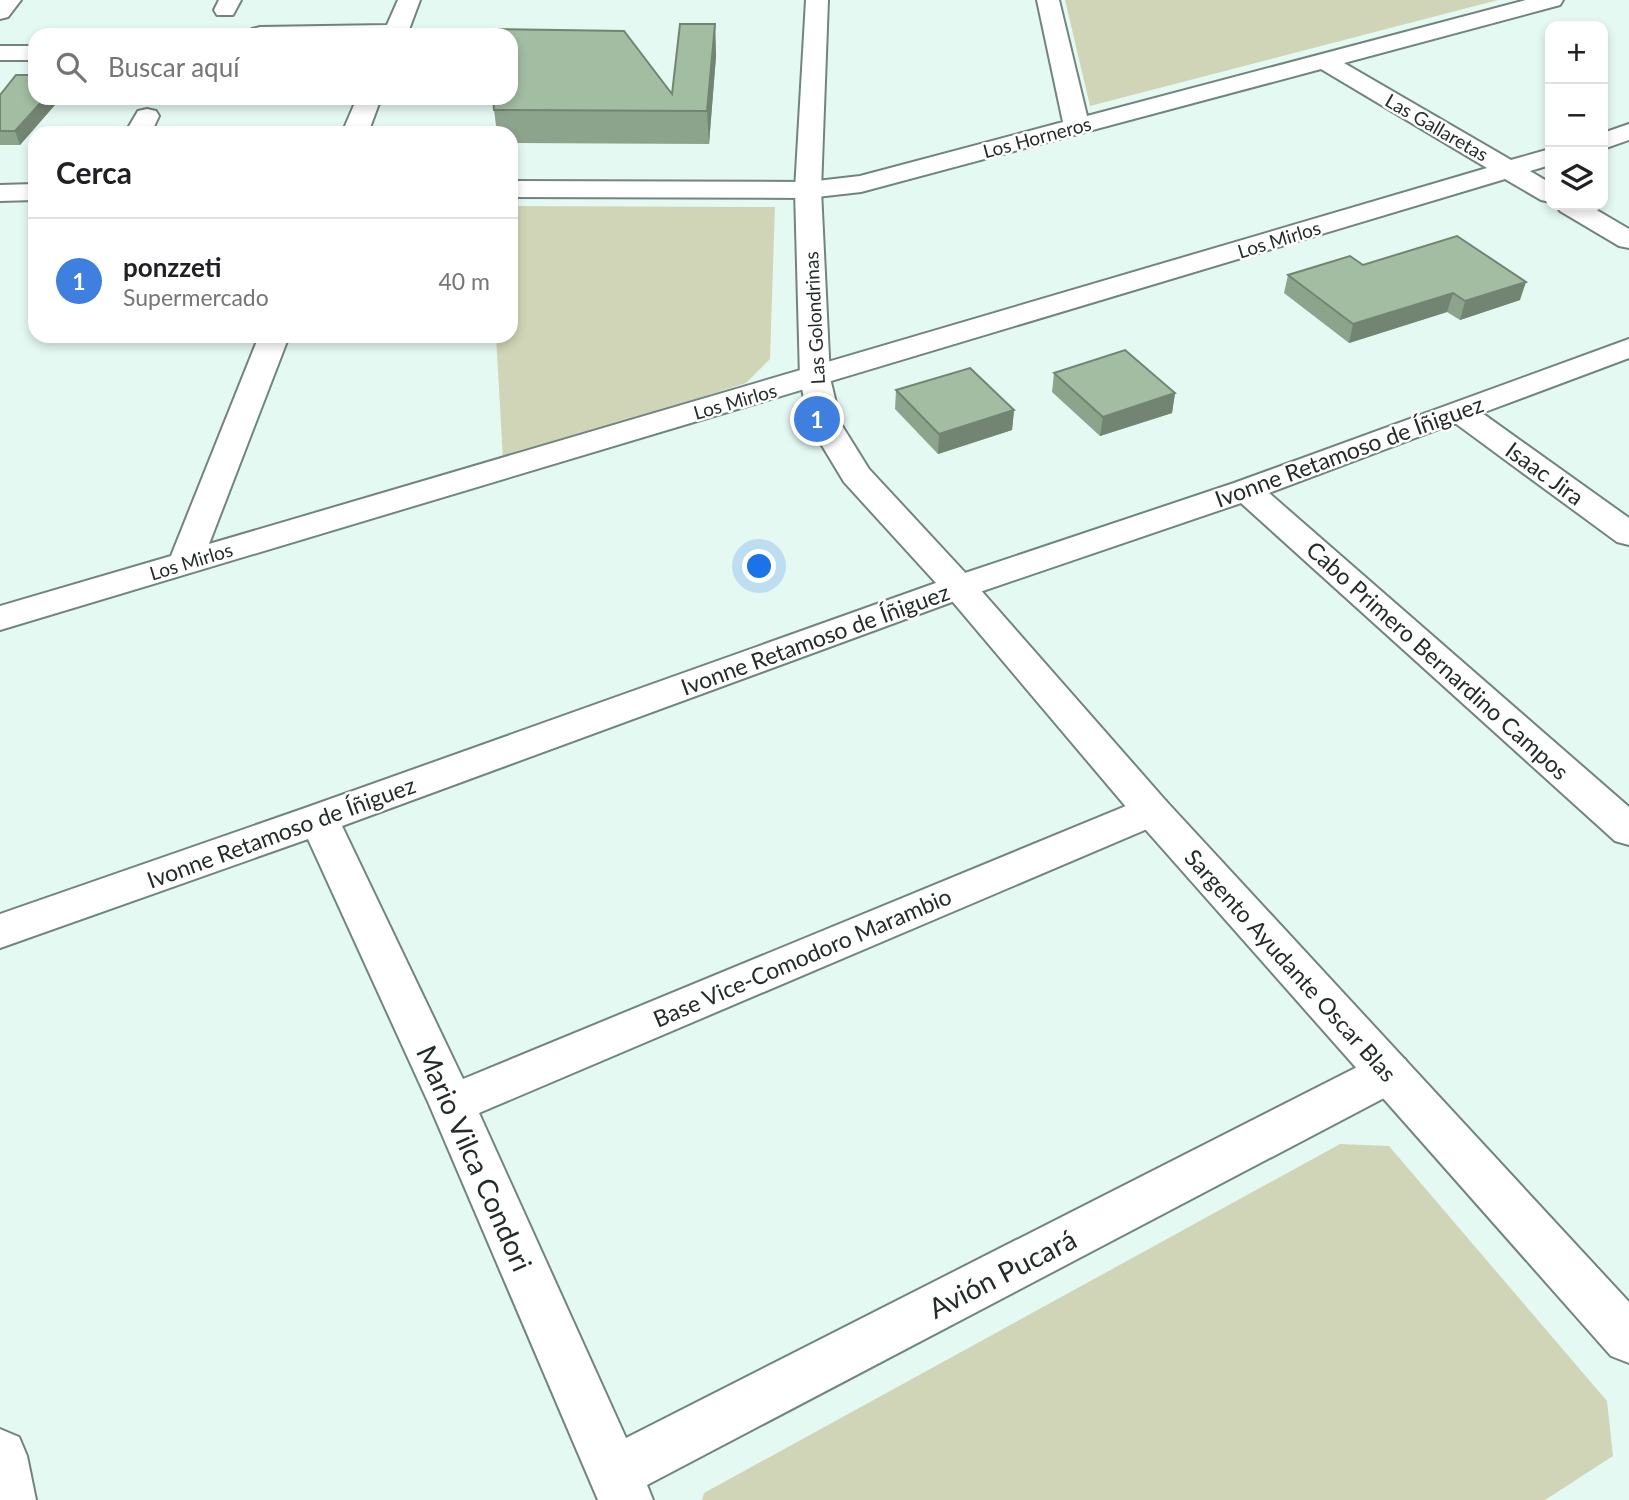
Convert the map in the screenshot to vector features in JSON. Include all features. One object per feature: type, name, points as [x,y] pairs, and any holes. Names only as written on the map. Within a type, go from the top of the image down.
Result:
[{"type":"street","points":[[0,12],[10,0]]},
{"type":"street","points":[[398,28],[410,0]]},
{"type":"street","name":"Las Golondrinas","points":[[817,0],[808,190],[814,378],[825,424],[856,475],[959,587]]},
{"type":"street","points":[[1048,0],[1077,127]]},
{"type":"street","name":"Los Horneros","points":[[518,189],[808,190],[862,184],[1552,0]]},
{"type":"street","points":[[0,53],[28,53]]},
{"type":"street","name":"Las Gallaretas","points":[[1323,60],[1545,191]]},
{"type":"street","points":[[358,126],[366,105]]},
{"type":"street","points":[[1608,139],[1629,132]]},
{"type":"street","name":"Los Mirlos","points":[[0,618],[1545,159]]},
{"type":"street","points":[[0,192],[28,192]]},
{"type":"street","points":[[1578,210],[1629,240]]},
{"type":"street","points":[[185,563],[271,343]]},
{"type":"street","name":"Ivonne Retamoso de Íñiguez","points":[[0,931],[319,819],[959,587],[1246,490],[1629,348]]},
{"type":"street","name":"Isaac Jira","points":[[1461,412],[1629,534]]},
{"type":"street","name":"Cabo Primero Bernardino Campos","points":[[1246,490],[1629,830]]},
{"type":"street","name":"Sargento Ayudante Oscar Blas","points":[[959,587],[1152,811],[1629,1339]]},
{"type":"street","name":"Base Vice-Comodoro Marambio","points":[[452,1104],[1152,811]]},
{"type":"street","name":"Mario Vilca Condori","points":[[319,819],[452,1104],[620,1487]]},
{"type":"street","name":"Avión Pucará","points":[[620,1487],[1390,1073]]},
{"type":"street","points":[[0,1456],[9,1500]]},
{"type":"green space","points":[[1065,0],[1498,0],[1090,106]]},
{"type":"green space","points":[[518,206],[775,207],[770,359],[746,383],[503,460],[496,343],[518,343]]},
{"type":"green space","points":[[1340,1144],[1389,1146],[1607,1401],[1613,1456],[1545,1500],[702,1500],[704,1493]]},
{"type":"building","points":[[680,24],[715,24],[707,111],[494,110],[494,105],[518,105],[518,29],[624,31],[672,94]]},
{"type":"building","points":[[16,75],[28,75],[28,105],[39,105],[15,131],[0,131],[0,95]]},
{"type":"building","points":[[1457,236],[1526,282],[1465,301],[1453,293],[1353,324],[1288,275],[1350,256],[1363,265]]},
{"type":"building","points":[[1125,350],[1175,393],[1103,417],[1054,373]]},
{"type":"building","points":[[970,368],[1014,410],[939,434],[896,390]]},
{"type":"place","name":"ponzzeti","points":[[817,419]]}]
